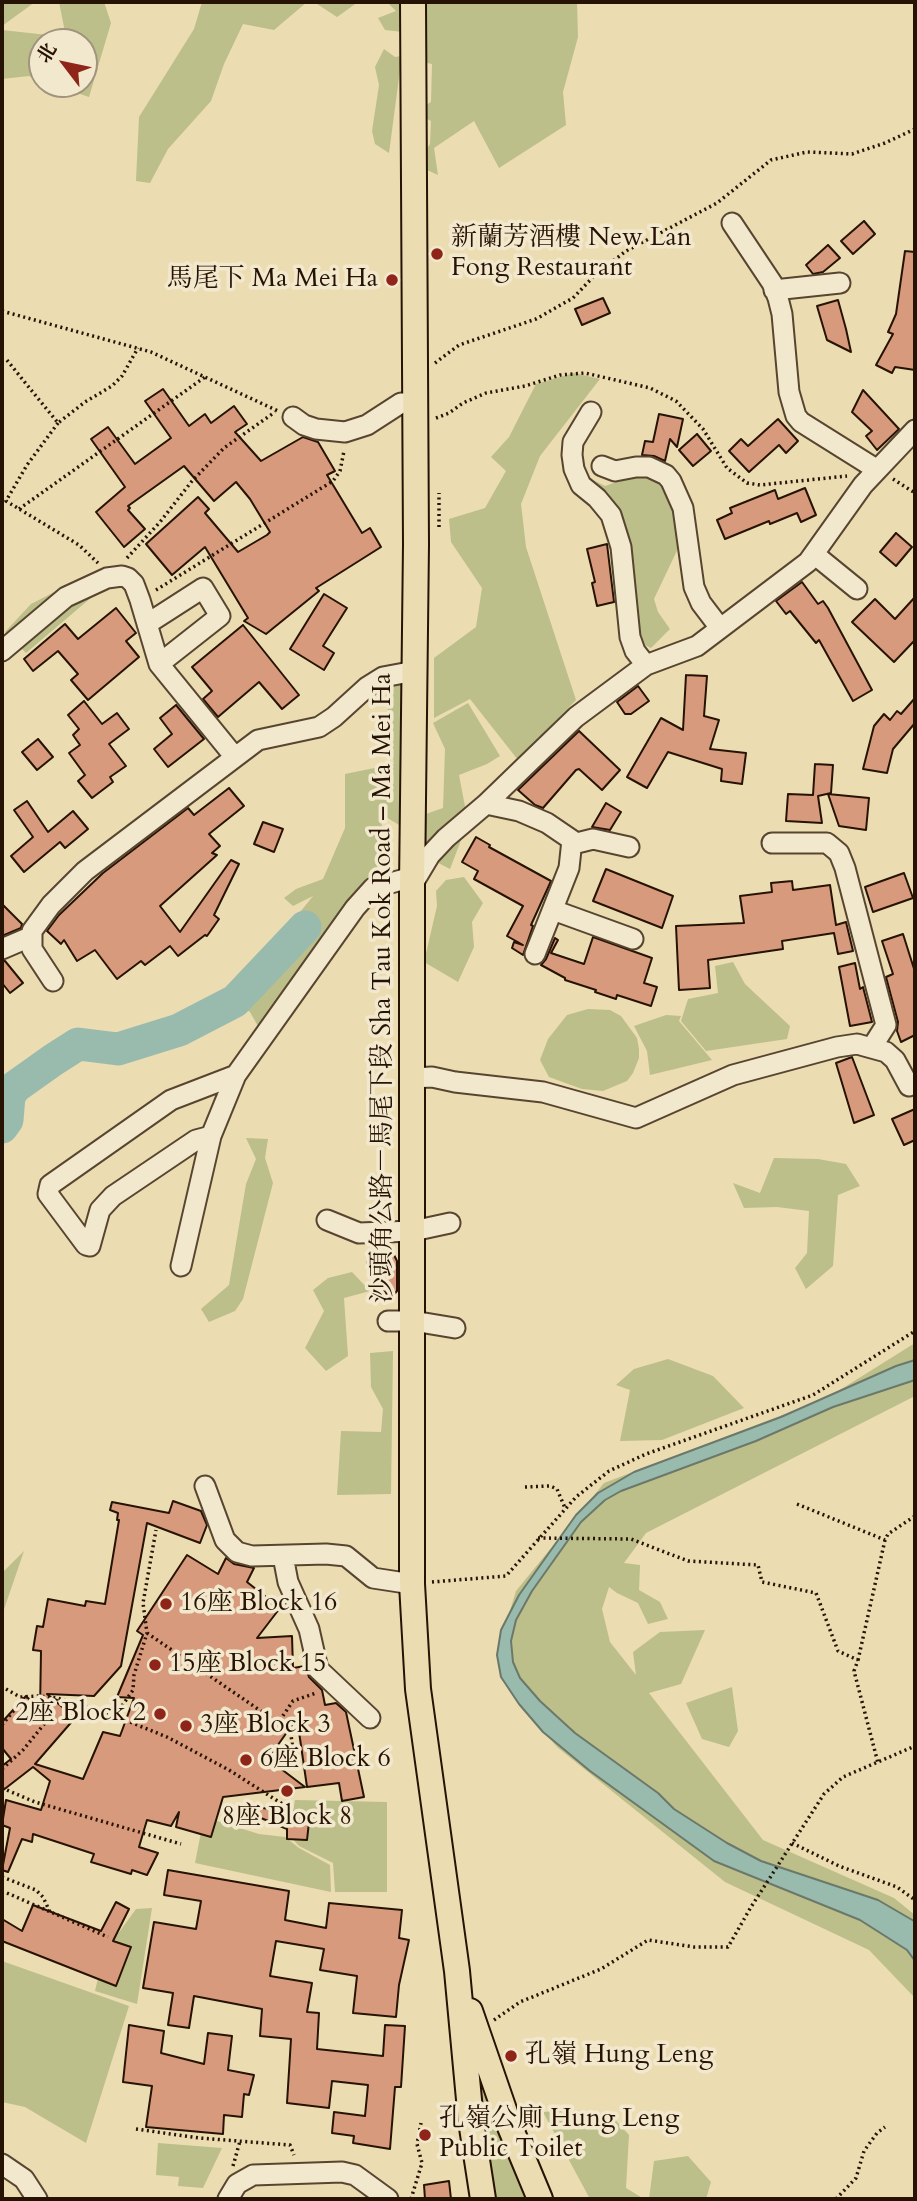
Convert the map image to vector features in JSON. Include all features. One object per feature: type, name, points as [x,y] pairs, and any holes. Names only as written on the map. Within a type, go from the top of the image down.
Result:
[{"type":"main road","name":"沙頭角公路－馬尾下段 Sha Tau Kok Road – Ma Mei Ha","points":[[413,2],[425,411],[415,671],[412,881],[413,1321],[421,1583],[418,1689],[457,1971],[471,2121],[483,2199]]},
{"type":"main road","name":"沙頭角公路－馬尾下段 Sha Tau Kok Road – Ma Mei Ha","points":[[457,1971],[510,2127],[540,2199]]},
{"type":"street","points":[[732,223],[774,290],[782,314],[789,392],[796,416],[801,422],[876,469]]},
{"type":"street","points":[[774,290],[840,283]]},
{"type":"street","points":[[285,414],[316,429],[345,432],[367,425],[401,404],[425,411]]},
{"type":"street","points":[[591,412],[573,442],[574,469],[581,485],[611,515],[621,547],[630,637],[635,651],[646,665]]},
{"type":"street","points":[[181,1266],[211,1136],[236,1075],[355,908],[373,888],[412,881],[446,838],[486,804],[576,717],[646,665],[696,646],[808,562],[876,469],[915,430]]},
{"type":"street","points":[[602,466],[615,471],[649,467],[662,472],[671,481],[683,508],[694,587],[701,603],[720,628]]},
{"type":"street","points":[[814,554],[857,589]]},
{"type":"street","points":[[2,651],[66,597],[107,578],[128,578],[134,584],[140,600],[159,664],[234,756]]},
{"type":"street","points":[[147,624],[203,588],[220,616],[159,664]]},
{"type":"street","points":[[2,949],[30,937],[51,905],[85,871],[234,756],[266,737],[319,727],[374,681],[390,674],[415,671]]},
{"type":"street","points":[[486,804],[519,811],[547,823],[570,838],[573,844],[570,864],[535,954]]},
{"type":"street","points":[[573,844],[593,839],[629,847]]},
{"type":"street","points":[[772,843],[827,843],[839,853],[886,1025],[872,1047]]},
{"type":"street","points":[[552,910],[632,939]]},
{"type":"street","points":[[30,937],[35,956],[53,981]]},
{"type":"street","points":[[412,1078],[432,1077],[543,1091],[636,1118],[733,1075],[857,1044],[886,1052],[895,1060],[909,1086],[915,1083]]},
{"type":"street","points":[[211,1136],[196,1140],[113,1195],[100,1210],[90,1246],[86,1245],[48,1194],[50,1185],[171,1100],[236,1075]]},
{"type":"street","points":[[327,1220],[359,1233],[413,1231],[450,1223]]},
{"type":"street","points":[[387,1321],[413,1321],[455,1328]]},
{"type":"street","points":[[205,1486],[230,1548],[252,1556],[346,1556],[373,1578],[421,1583]]},
{"type":"street","points":[[283,1556],[288,1582],[309,1629],[318,1669],[370,1718]]},
{"type":"street","points":[[2,2164],[24,2179],[37,2199]]},
{"type":"street","points":[[228,2199],[237,2184],[248,2176],[300,2173],[349,2173],[388,2199]]},
{"type":"path","points":[[429,368],[459,345],[536,319],[573,298],[596,274],[625,251],[717,203],[771,160],[807,152],[852,154],[885,144],[915,129]]},
{"type":"path","points":[[2,311],[138,348],[285,414]]},
{"type":"path","points":[[138,348],[122,376],[112,386],[58,423],[27,465],[6,501],[79,545],[95,558],[107,578],[160,523],[192,481],[223,448],[285,414]]},
{"type":"path","points":[[2,359],[6,359],[58,423]]},
{"type":"path","points":[[425,411],[449,414],[463,403],[486,393],[525,386],[560,375],[585,373],[650,388],[676,401],[703,429],[727,468],[747,483],[760,485],[829,479],[876,469],[915,493]]},
{"type":"path","points":[[19,509],[205,377]]},
{"type":"path","points":[[140,600],[333,481],[344,460],[345,432]]},
{"type":"path","points":[[421,1583],[506,1576],[576,1497],[609,1471],[646,1454],[813,1395],[915,1331]]},
{"type":"path","points":[[525,1487],[551,1486],[557,1489],[565,1509]]},
{"type":"path","points":[[797,1504],[884,1540]]},
{"type":"path","points":[[878,1763],[854,1671],[884,1540],[888,1534],[915,1516]]},
{"type":"path","points":[[115,1716],[133,1690],[134,1675],[147,1633],[143,1603],[156,1530]]},
{"type":"path","points":[[538,1538],[628,1539],[688,1561],[758,1565],[762,1582],[816,1593],[838,1651],[858,1660]]},
{"type":"path","points":[[147,1633],[277,1721],[291,1735],[295,1766]]},
{"type":"path","points":[[6,1689],[20,1697],[57,1698],[115,1716],[167,1737],[229,1770],[284,1805]]},
{"type":"path","points":[[2,1725],[26,1697]]},
{"type":"path","points":[[2,1769],[23,1751],[45,1723],[57,1698]]},
{"type":"path","points":[[277,1721],[293,1701]]},
{"type":"path","points":[[477,2032],[520,2002],[601,1969],[648,1940],[694,1947],[728,1947],[755,1900],[824,1794],[843,1777],[915,1746]]},
{"type":"path","points":[[2,1788],[35,1801],[181,1844]]},
{"type":"path","points":[[791,1845],[897,1887],[915,1900]]},
{"type":"path","points":[[2,1877],[32,1887],[43,1897],[50,1912]]},
{"type":"path","points":[[7,1893],[108,1937]]},
{"type":"path","points":[[411,2199],[422,2163],[417,2144],[421,2123]]},
{"type":"path","points":[[836,2199],[856,2178],[864,2151],[885,2127]]},
{"type":"path","points":[[136,2129],[199,2138],[290,2145],[300,2173]]},
{"type":"green space","points":[[2,2],[35,2],[2,26]]},
{"type":"green space","points":[[59,2],[104,2],[111,23],[98,67],[98,28],[64,28]]},
{"type":"green space","points":[[202,2],[307,2],[274,30],[243,24],[224,64],[211,101],[168,149],[150,183],[136,181],[139,117],[194,29]]},
{"type":"green space","points":[[314,2],[358,2],[337,17]]},
{"type":"green space","points":[[387,2],[577,2],[578,37],[563,92],[566,125],[499,168],[474,121],[434,148],[438,175],[416,165],[430,144],[431,121],[414,112],[431,102],[432,64],[418,61],[400,70],[389,153],[375,144],[372,131],[379,85],[375,67],[384,49],[395,57],[421,53],[421,34],[385,30],[378,18],[396,11]]},
{"type":"green space","points":[[2,30],[28,33],[28,76],[2,79]]},
{"type":"green space","points":[[574,373],[600,379],[540,456],[521,504],[526,547],[576,700],[518,760],[470,699],[434,718],[434,658],[476,627],[482,588],[451,542],[449,519],[485,508],[506,471],[491,457],[509,437],[536,384]]},
{"type":"green space","points":[[582,467],[589,478],[605,486],[639,474],[667,481],[682,540],[654,599],[658,612],[670,629],[651,648],[640,643],[636,628],[629,540],[620,511],[585,483]]},
{"type":"green space","points":[[76,581],[96,581],[99,591],[26,653],[5,632],[31,604]]},
{"type":"green space","points":[[415,678],[404,828],[381,814],[384,865],[346,904],[268,1044],[250,1012],[223,992],[265,956],[313,896],[293,906],[284,898],[296,889],[323,879],[345,828],[345,774],[394,764],[385,685]]},
{"type":"green space","points":[[468,703],[500,756],[459,775],[468,822],[450,869],[419,853],[423,815],[443,808],[445,749],[433,723]]},
{"type":"green space","points":[[464,877],[483,903],[472,922],[474,947],[458,982],[424,962],[437,906],[436,891],[446,880]]},
{"type":"green space","points":[[733,962],[745,984],[790,1026],[787,1039],[706,1051],[681,1021],[688,999],[718,993],[715,966]]},
{"type":"green space","points":[[588,1009],[610,1010],[621,1016],[637,1038],[639,1058],[633,1073],[627,1081],[603,1091],[582,1089],[549,1077],[540,1060],[548,1039],[567,1015]]},
{"type":"green space","points":[[666,1015],[681,1016],[679,1021],[712,1060],[650,1075],[647,1051],[634,1026]]},
{"type":"green space","points":[[246,1138],[268,1139],[265,1158],[273,1183],[243,1299],[235,1311],[209,1322],[201,1309],[229,1285],[246,1184],[256,1159]]},
{"type":"green space","points":[[774,1158],[818,1159],[846,1164],[860,1186],[838,1195],[833,1266],[806,1289],[795,1268],[807,1253],[809,1211],[777,1207],[744,1208],[733,1183],[760,1193]]},
{"type":"green space","points":[[352,1272],[370,1291],[344,1298],[348,1356],[326,1371],[305,1348],[324,1311],[313,1290],[328,1278]]},
{"type":"green space","points":[[915,1343],[915,1396],[646,1533],[624,1563],[640,1565],[639,1590],[660,1602],[668,1619],[648,1624],[638,1603],[609,1587],[602,1609],[610,1642],[636,1675],[633,1652],[660,1632],[705,1630],[681,1684],[649,1693],[763,1840],[894,1898],[915,1915],[915,1998],[869,1950],[725,1882],[557,1747],[518,1702],[499,1647],[516,1591],[604,1483],[827,1398]]},
{"type":"green space","points":[[393,1351],[391,1494],[337,1495],[341,1431],[381,1432],[383,1409],[371,1387],[370,1353]]},
{"type":"green space","points":[[668,1359],[713,1376],[744,1408],[662,1440],[620,1441],[630,1390],[616,1385],[634,1369]]},
{"type":"green space","points":[[24,1551],[12,1586],[2,1615],[2,1573]]},
{"type":"green space","points":[[732,1687],[738,1731],[729,1747],[702,1739],[686,1703]]},
{"type":"green space","points":[[295,1800],[387,1802],[387,1892],[335,1892],[333,1863],[299,1846],[289,1835]]},
{"type":"green space","points":[[204,1817],[259,1834],[285,1837],[330,1865],[331,1892],[195,1863]]},
{"type":"green space","points":[[152,1908],[137,2004],[95,1991],[104,1953],[136,1909]]},
{"type":"green space","points":[[2,1961],[129,2006],[86,2143],[25,2107],[2,2102]]},
{"type":"green space","points":[[479,2074],[528,2199],[491,2199]]},
{"type":"green space","points":[[574,2110],[611,2115],[629,2135],[626,2188],[644,2199],[590,2199],[543,2112]]},
{"type":"green space","points":[[158,2143],[222,2148],[203,2188],[178,2186],[179,2177],[156,2175]]},
{"type":"green space","points":[[688,2156],[711,2182],[706,2199],[649,2199],[654,2161]]},
{"type":"shaded area","points":[[915,1360],[915,1380],[833,1407],[756,1441],[621,1491],[605,1500],[581,1522],[532,1591],[516,1620],[511,1641],[513,1662],[520,1678],[540,1701],[575,1733],[658,1793],[674,1809],[727,1843],[761,1861],[878,1900],[914,1921],[915,1961],[907,1950],[860,1920],[714,1861],[590,1771],[543,1732],[519,1704],[501,1677],[497,1655],[501,1630],[519,1595],[576,1515],[598,1493],[634,1472],[781,1417]]},
{"type":"building","points":[[864,221],[875,234],[853,254],[841,241]]},
{"type":"building","points":[[828,245],[840,258],[823,272],[813,274],[806,265]]},
{"type":"building","points":[[905,251],[915,252],[915,370],[895,367],[892,373],[876,365],[893,334],[888,332],[896,314]]},
{"type":"building","points":[[603,298],[610,313],[582,325],[575,309]]},
{"type":"building","points":[[838,300],[851,352],[827,340],[817,306]]},
{"type":"building","points":[[163,389],[189,426],[205,414],[211,423],[234,406],[247,424],[235,432],[261,461],[303,437],[318,442],[335,471],[327,475],[362,533],[370,528],[381,547],[316,588],[319,591],[266,634],[244,621],[248,618],[205,547],[172,575],[146,544],[198,497],[209,509],[205,513],[238,552],[267,535],[270,532],[236,482],[214,501],[184,466],[128,506],[128,510],[145,529],[124,547],[96,512],[125,487],[91,439],[108,427],[135,464],[171,438],[145,401]]},
{"type":"building","points":[[863,390],[899,429],[877,450],[866,436],[872,431],[852,412]]},
{"type":"building","points":[[659,414],[683,419],[677,447],[670,439],[665,461],[642,455],[645,441],[653,442]]},
{"type":"building","points":[[778,419],[798,441],[786,453],[779,445],[749,472],[729,451],[741,439],[748,446]]},
{"type":"building","points":[[697,434],[711,451],[693,466],[679,450]]},
{"type":"building","points":[[805,488],[816,515],[801,522],[797,513],[725,539],[717,520],[732,513],[730,508],[775,490],[778,499]]},
{"type":"building","points":[[896,533],[912,547],[896,566],[880,552]]},
{"type":"building","points":[[607,544],[614,602],[597,606],[592,583],[595,582],[587,549]]},
{"type":"building","points":[[802,582],[818,604],[823,601],[828,608],[872,690],[853,701],[819,640],[816,643],[790,611],[786,614],[776,601]]},
{"type":"building","points":[[324,594],[347,608],[323,646],[334,653],[324,670],[290,649]]},
{"type":"building","points":[[915,597],[915,640],[894,662],[852,622],[875,599],[895,619]]},
{"type":"building","points":[[116,608],[136,633],[126,641],[139,657],[88,700],[71,680],[78,674],[58,651],[33,671],[24,659],[65,624],[78,639]]},
{"type":"building","points":[[243,625],[299,695],[282,709],[259,682],[218,717],[203,699],[212,691],[192,667]]},
{"type":"building","points":[[686,675],[707,676],[704,716],[719,720],[710,749],[746,753],[742,784],[721,781],[722,769],[668,752],[647,788],[627,777],[661,718],[683,730]]},
{"type":"building","points":[[638,686],[649,701],[631,714],[625,714],[617,702]]},
{"type":"building","points":[[915,698],[915,723],[893,749],[887,773],[863,769],[874,726],[884,714],[890,720],[897,711],[901,714]]},
{"type":"building","points":[[84,701],[102,724],[117,713],[129,729],[109,744],[126,766],[110,777],[113,782],[92,798],[78,781],[85,775],[69,753],[80,745],[73,735],[79,729],[68,715]]},
{"type":"building","points":[[176,705],[204,739],[168,767],[154,749],[172,734],[160,718]]},
{"type":"building","points":[[579,731],[620,770],[602,790],[579,769],[576,770],[543,808],[535,805],[518,790]]},
{"type":"building","points":[[38,739],[53,757],[37,770],[22,752]]},
{"type":"building","points":[[815,764],[833,765],[831,793],[818,796],[822,823],[786,821],[788,794],[813,795]]},
{"type":"building","points":[[229,788],[244,806],[209,834],[220,846],[212,853],[217,855],[160,906],[180,932],[231,860],[239,864],[214,915],[219,919],[207,936],[178,956],[170,946],[145,965],[141,961],[117,979],[95,950],[77,961],[64,940],[61,944],[47,931],[59,915],[103,873],[188,808],[194,815]]},
{"type":"building","points":[[828,794],[869,798],[866,830],[839,826]]},
{"type":"building","points":[[27,801],[48,832],[73,811],[88,829],[65,848],[60,842],[24,872],[11,856],[33,837],[14,810]]},
{"type":"building","points":[[606,803],[621,812],[610,830],[592,827]]},
{"type":"building","points":[[263,822],[283,829],[274,852],[254,844]]},
{"type":"building","points":[[476,837],[551,881],[531,925],[533,926],[523,955],[512,948],[514,942],[523,945],[507,936],[523,906],[474,879],[478,871],[462,862]]},
{"type":"building","points":[[606,869],[673,896],[662,928],[593,901]]},
{"type":"building","points":[[904,873],[913,898],[873,912],[865,887]]},
{"type":"building","points":[[792,881],[793,890],[830,885],[836,925],[846,922],[853,951],[838,954],[834,933],[782,941],[783,949],[708,960],[710,988],[679,990],[676,926],[744,923],[740,896],[772,892],[771,883]]},
{"type":"building","points":[[2,904],[22,924],[21,928],[2,936]]},
{"type":"building","points":[[903,934],[915,972],[915,1035],[901,1042],[886,977],[893,974],[882,941]]},
{"type":"building","points":[[593,937],[652,958],[644,983],[657,987],[651,1006],[617,995],[616,999],[595,992],[596,990],[565,980],[541,965],[555,938],[558,940],[551,953],[584,964]]},
{"type":"building","points":[[2,961],[5,961],[23,983],[10,993],[2,983]]},
{"type":"building","points":[[855,963],[860,989],[863,987],[872,1022],[850,1026],[839,967]]},
{"type":"building","points":[[852,1057],[874,1115],[854,1123],[836,1063]]},
{"type":"building","points":[[915,1109],[915,1140],[904,1145],[892,1119]]},
{"type":"building","points":[[391,1249],[397,1261],[397,1291],[391,1298],[377,1285],[367,1262]]},
{"type":"building","points":[[173,1501],[201,1511],[207,1525],[200,1543],[147,1523],[121,1666],[94,1696],[47,1694],[75,1718],[35,1764],[83,1779],[103,1732],[120,1736],[134,1698],[117,1697],[143,1635],[137,1631],[187,1555],[218,1574],[226,1558],[234,1564],[254,1568],[247,1582],[280,1608],[257,1638],[292,1636],[293,1668],[305,1666],[309,1677],[322,1690],[325,1705],[336,1703],[346,1712],[364,1797],[342,1801],[339,1783],[307,1787],[297,1718],[268,1759],[305,1787],[223,1797],[211,1837],[176,1827],[179,1812],[171,1826],[147,1820],[139,1847],[158,1853],[147,1875],[132,1870],[131,1874],[91,1862],[94,1854],[33,1834],[32,1842],[22,1839],[8,1872],[2,1870],[10,1828],[2,1825],[6,1800],[41,1810],[50,1781],[33,1767],[2,1791],[2,1766],[11,1759],[2,1748],[2,1722],[26,1696],[40,1710],[41,1651],[33,1650],[37,1626],[43,1627],[48,1599],[85,1606],[86,1601],[105,1604],[119,1520],[118,1513],[110,1510],[112,1502],[169,1513]]},
{"type":"building","points":[[242,1806],[310,1813],[307,1840],[287,1839],[287,1829],[242,1810]]},
{"type":"building","points":[[168,1870],[289,1891],[285,1920],[326,1928],[329,1903],[402,1910],[399,1938],[409,1940],[399,1985],[396,2017],[353,2013],[357,1976],[320,1970],[324,1949],[276,1941],[270,1976],[312,1983],[307,2012],[319,2013],[317,2049],[383,2056],[385,2025],[405,2026],[401,2087],[395,2087],[390,2149],[353,2143],[354,2136],[332,2133],[334,2112],[365,2116],[368,2085],[332,2081],[329,2108],[287,2103],[291,2039],[260,2036],[262,2009],[194,1996],[189,2028],[168,2025],[173,1993],[143,1988],[154,1922],[196,1929],[201,1901],[164,1895]]},
{"type":"building","points":[[116,1902],[129,1909],[113,1941],[131,1947],[116,1986],[2,1941],[2,1919],[22,1931],[33,1905],[101,1931]]},
{"type":"building","points":[[129,2025],[164,2031],[161,2053],[204,2064],[208,2033],[232,2036],[228,2070],[254,2075],[249,2095],[244,2094],[242,2117],[224,2115],[223,2134],[146,2127],[152,2086],[123,2082]]},
{"type":"building","points":[[449,2181],[451,2199],[425,2199],[424,2185]]},
{"type":"waterway","points":[[2,1127],[7,1120],[9,1096],[15,1087],[53,1060],[78,1044],[118,1049],[179,1030],[235,1001],[305,927]]},
{"type":"place","name":"新蘭芳酒樓 New Lan Fong Restaurant","points":[[437,254]]},
{"type":"place","name":"馬尾下 Ma Mei Ha","points":[[392,280]]},
{"type":"place","name":"16座 Block 16","points":[[166,1604]]},
{"type":"place","name":"15座 Block 15","points":[[155,1665]]},
{"type":"place","name":"2座 Block 2","points":[[160,1714]]},
{"type":"place","name":"3座 Block 3","points":[[186,1726]]},
{"type":"place","name":"6座 Block 6","points":[[246,1760]]},
{"type":"place","name":"8座 Block 8","points":[[287,1791]]},
{"type":"place","name":"孔嶺 Hung Leng","points":[[511,2056]]},
{"type":"place","name":"孔嶺公廁 Hung Leng Public Toilet","points":[[425,2135]]}]
